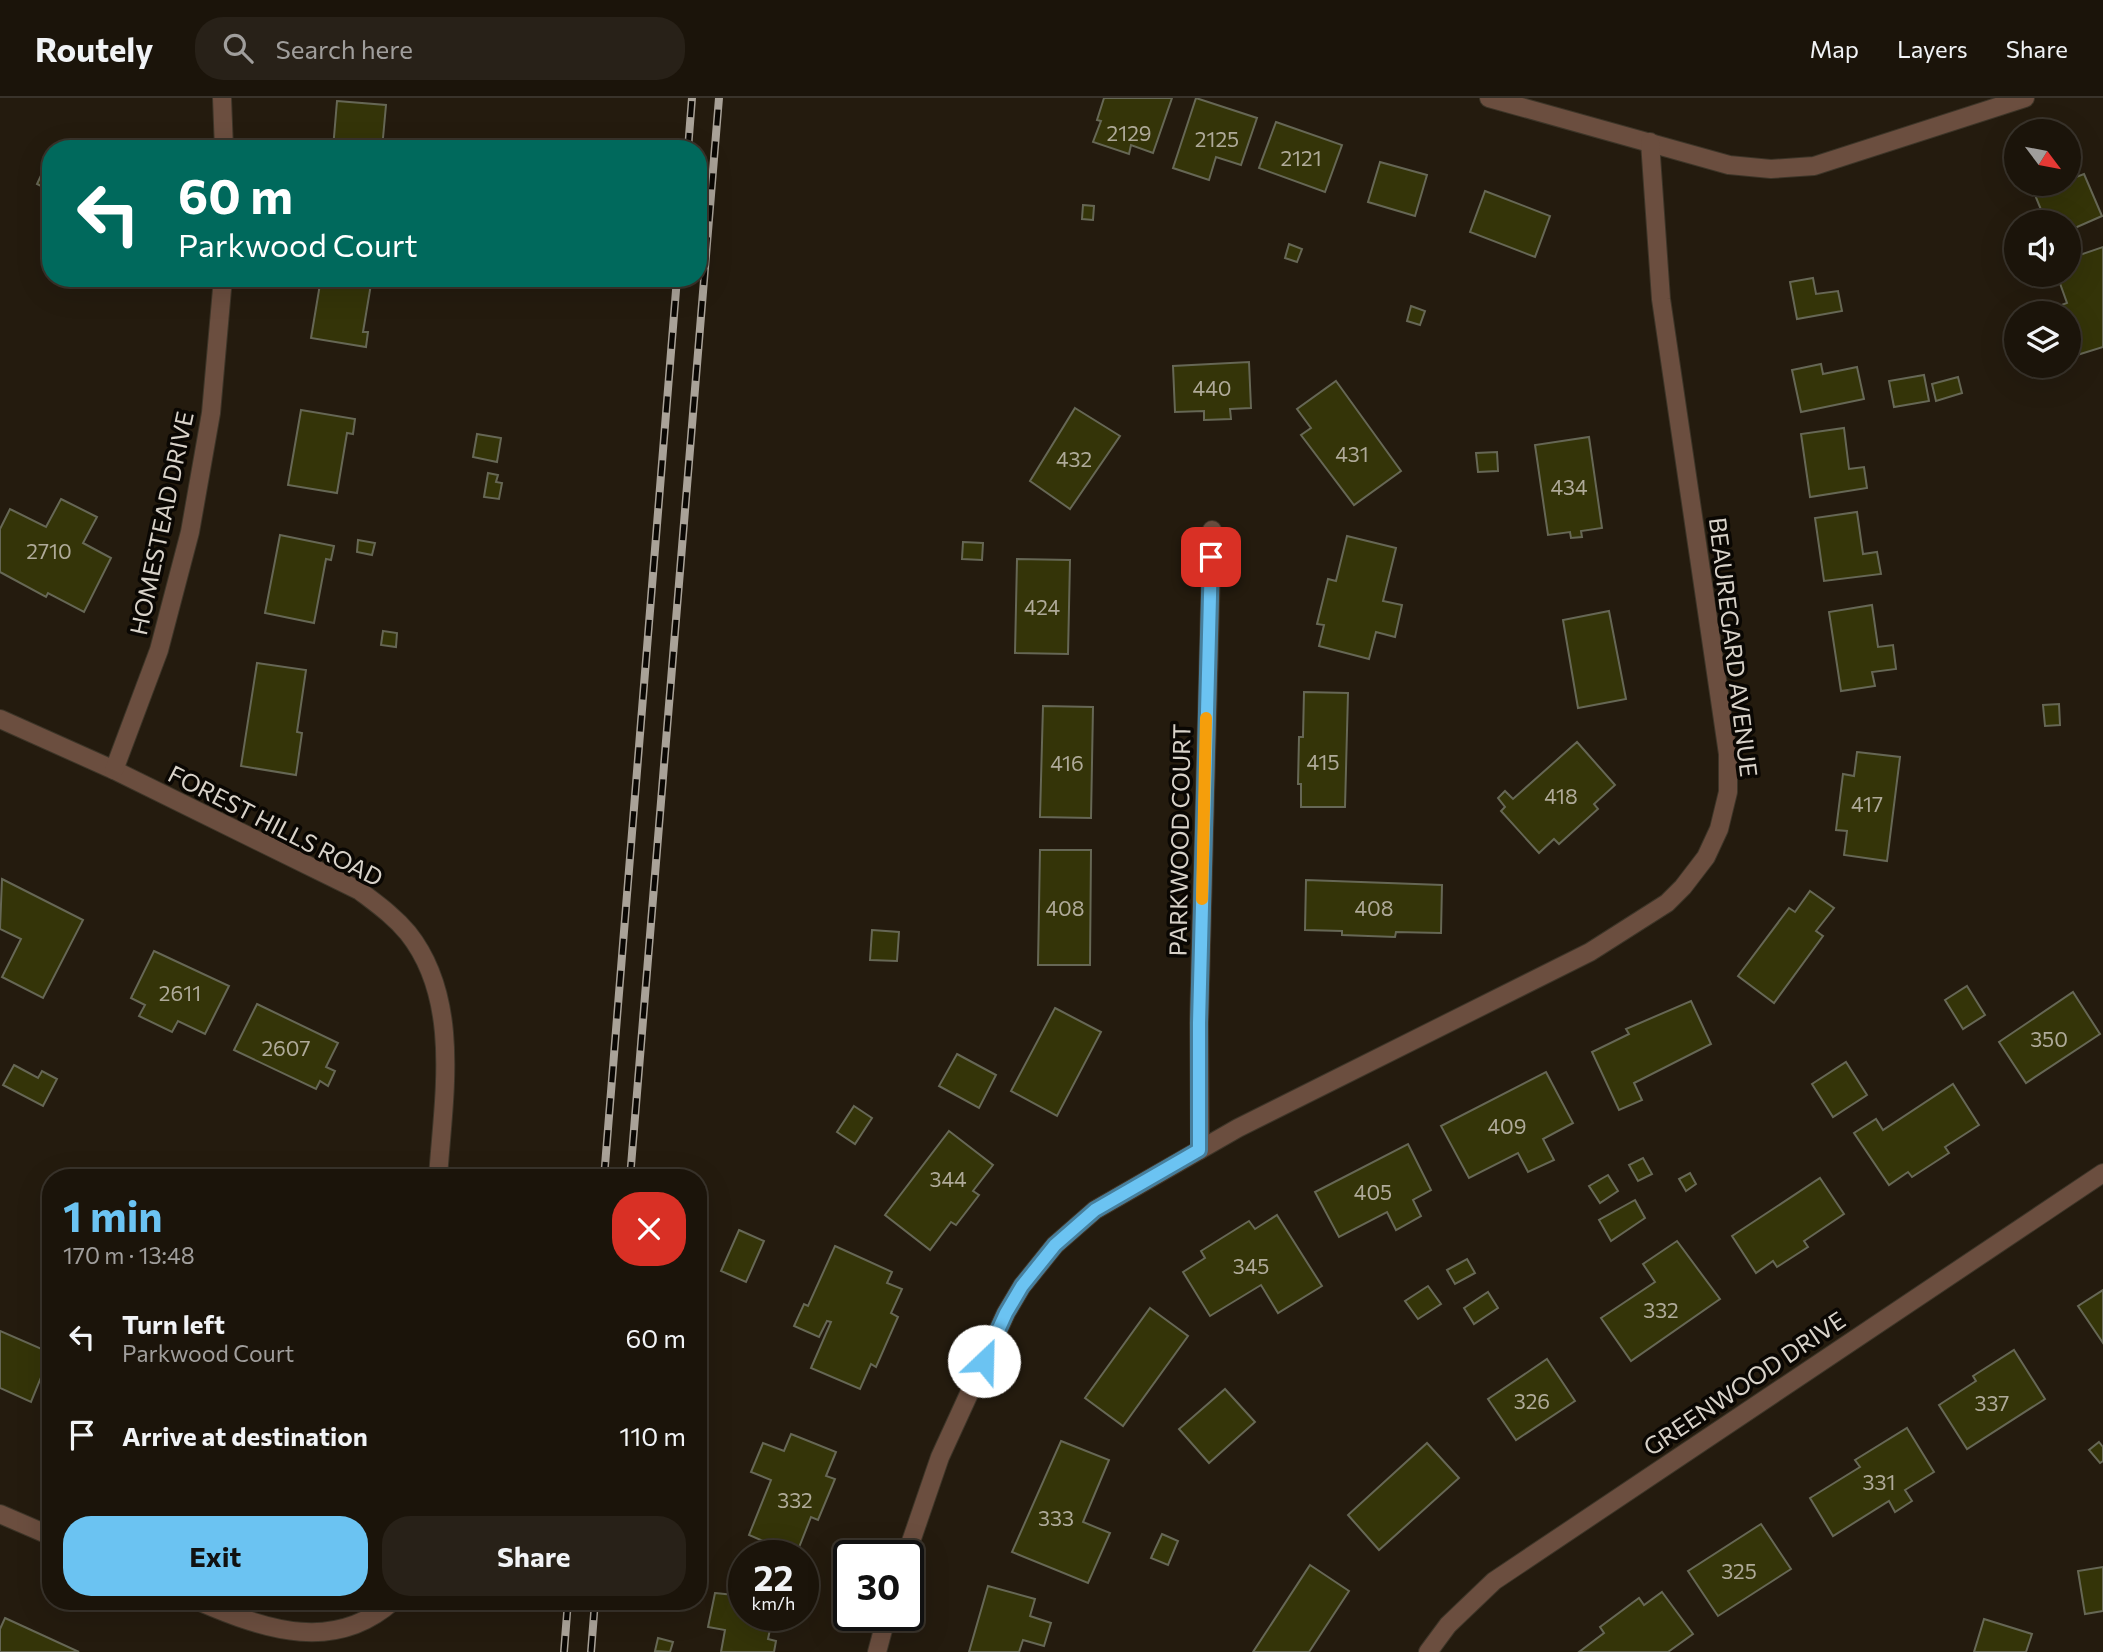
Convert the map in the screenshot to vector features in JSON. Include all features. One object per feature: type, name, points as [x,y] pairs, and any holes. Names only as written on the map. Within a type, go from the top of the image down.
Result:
[{"type":"street","points":[[222,98],[224,140]]},
{"type":"street","points":[[1489,98],[1729,165],[1771,169],[1815,166],[2025,98]]},
{"type":"street","name":"BEAUREGARD AVENUE","points":[[911,1540],[940,1457],[1006,1313],[1022,1286],[1055,1245],[1095,1210],[1251,1122],[1590,952],[1667,903],[1706,857],[1719,829],[1728,792],[1728,754],[1661,299],[1650,142]]},
{"type":"street","name":"HOMESTEAD DRIVE","points":[[114,770],[159,650],[190,533],[211,413],[222,287]]},
{"type":"street","name":"PARKWOOD COURT","points":[[1199,1150],[1199,1023],[1212,530]]},
{"type":"street","name":"FOREST HILLS ROAD","points":[[0,719],[114,770],[359,891],[389,913],[410,934],[428,967],[438,997],[445,1048],[438,1169]]},
{"type":"street","name":"GREENWOOD DRIVE","points":[[1428,1652],[1448,1625],[1493,1581],[2103,1173]]},
{"type":"street","points":[[0,1514],[42,1532]]},
{"type":"street","points":[[218,1610],[290,1642],[317,1647],[344,1642],[369,1630],[387,1610]]},
{"type":"street","points":[[877,1652],[883,1631]]},
{"type":"building","points":[[1104,98],[1172,98],[1153,153],[1131,145],[1129,154],[1093,142],[1101,121],[1097,120]]},
{"type":"building","points":[[1196,98],[1257,118],[1241,165],[1216,157],[1209,180],[1173,168]]},
{"type":"building","points":[[337,101],[386,105],[383,140],[334,140]]},
{"type":"building","points":[[1276,122],[1342,145],[1325,192],[1259,168]]},
{"type":"building","points":[[1380,162],[1427,175],[1415,216],[1368,202]]},
{"type":"building","points":[[42,173],[42,186],[37,184]]},
{"type":"building","points":[[2084,174],[2102,216],[2081,225],[2081,210],[2041,210],[2035,196],[2081,196],[2081,175]]},
{"type":"building","points":[[1485,191],[1550,216],[1535,257],[1470,232]]},
{"type":"building","points":[[1083,205],[1094,206],[1093,220],[1082,219]]},
{"type":"building","points":[[1289,244],[1302,249],[1297,262],[1285,258]]},
{"type":"building","points":[[2103,247],[2103,347],[2081,354],[2081,301],[2066,301],[2061,287],[2081,287],[2081,255]]},
{"type":"building","points":[[1813,278],[1816,294],[1838,291],[1842,311],[1797,319],[1790,282]]},
{"type":"building","points":[[320,287],[370,287],[363,332],[368,332],[366,347],[311,338]]},
{"type":"building","points":[[1411,306],[1425,311],[1420,325],[1407,321]]},
{"type":"building","points":[[1249,362],[1251,408],[1230,409],[1231,419],[1204,420],[1204,411],[1175,412],[1173,366]]},
{"type":"building","points":[[1821,364],[1823,374],[1857,367],[1864,399],[1801,412],[1792,370]]},
{"type":"building","points":[[1924,375],[1929,401],[1894,407],[1889,381]]},
{"type":"building","points":[[1958,377],[1962,393],[1936,401],[1932,384]]},
{"type":"building","points":[[1336,381],[1401,471],[1354,505],[1301,435],[1311,428],[1297,409]]},
{"type":"building","points":[[1075,408],[1120,436],[1070,509],[1030,481]]},
{"type":"building","points":[[301,410],[355,419],[353,434],[347,433],[337,493],[288,485]]},
{"type":"building","points":[[1844,428],[1849,469],[1864,467],[1867,488],[1810,497],[1801,434]]},
{"type":"building","points":[[477,434],[501,438],[497,462],[473,457]]},
{"type":"building","points":[[1589,437],[1602,528],[1581,531],[1582,537],[1571,538],[1570,532],[1548,535],[1535,445]]},
{"type":"building","points":[[1497,452],[1498,471],[1478,472],[1476,453]]},
{"type":"building","points":[[488,473],[498,475],[496,482],[502,483],[499,499],[484,497]]},
{"type":"building","points":[[61,499],[97,517],[83,543],[111,558],[84,612],[48,593],[46,597],[0,572],[0,529],[10,509],[46,527]]},
{"type":"building","points":[[1857,512],[1863,554],[1877,552],[1881,574],[1824,581],[1815,518]]},
{"type":"building","points":[[280,535],[334,546],[331,560],[326,559],[314,623],[265,613]]},
{"type":"building","points":[[1347,536],[1396,548],[1383,601],[1402,605],[1395,637],[1376,632],[1369,659],[1319,646],[1324,625],[1317,624],[1328,579],[1336,581]]},
{"type":"building","points":[[358,540],[375,543],[372,555],[357,552]]},
{"type":"building","points":[[963,542],[983,543],[982,560],[962,559]]},
{"type":"building","points":[[1017,559],[1070,560],[1068,654],[1015,653]]},
{"type":"building","points":[[1872,605],[1878,647],[1893,645],[1896,669],[1872,672],[1875,686],[1841,691],[1829,612]]},
{"type":"building","points":[[1609,611],[1626,699],[1578,708],[1563,620]]},
{"type":"building","points":[[383,631],[397,633],[396,647],[381,645]]},
{"type":"building","points":[[257,663],[306,670],[297,732],[302,733],[296,775],[241,766]]},
{"type":"building","points":[[1304,692],[1348,693],[1345,807],[1301,807],[1301,784],[1298,784],[1299,737],[1303,737]]},
{"type":"building","points":[[2059,704],[2060,725],[2045,726],[2043,705]]},
{"type":"building","points":[[1043,706],[1093,707],[1091,818],[1040,817]]},
{"type":"building","points":[[1577,742],[1615,785],[1594,804],[1598,809],[1559,844],[1554,839],[1539,853],[1501,811],[1505,807],[1498,798],[1505,791],[1513,799]]},
{"type":"building","points":[[1857,752],[1900,757],[1887,861],[1844,855],[1847,831],[1836,830],[1843,774],[1854,776]]},
{"type":"building","points":[[1040,850],[1091,850],[1090,965],[1038,965]]},
{"type":"building","points":[[2,879],[83,920],[43,998],[2,977],[21,939],[0,929]]},
{"type":"building","points":[[1306,880],[1442,885],[1441,933],[1396,932],[1395,937],[1342,935],[1342,931],[1305,930]]},
{"type":"building","points":[[1810,891],[1834,908],[1816,931],[1823,936],[1774,1003],[1738,976],[1789,908],[1795,912]]},
{"type":"building","points":[[872,930],[899,932],[897,961],[870,960]]},
{"type":"building","points":[[154,951],[229,986],[205,1034],[178,1021],[172,1032],[139,1016],[145,1005],[131,998]]},
{"type":"building","points":[[1967,986],[1985,1015],[1963,1029],[1945,1000]]},
{"type":"building","points":[[2073,992],[2100,1034],[2026,1083],[1999,1042]]},
{"type":"building","points":[[1691,1001],[1711,1044],[1634,1083],[1642,1100],[1619,1110],[1592,1052],[1629,1034],[1626,1029]]},
{"type":"building","points":[[257,1004],[338,1043],[326,1067],[335,1071],[328,1086],[320,1081],[316,1089],[234,1050]]},
{"type":"building","points":[[1055,1008],[1101,1032],[1057,1116],[1011,1091]]},
{"type":"building","points":[[957,1054],[996,1075],[979,1108],[939,1086]]},
{"type":"building","points":[[1846,1062],[1867,1095],[1833,1117],[1812,1084]]},
{"type":"building","points":[[14,1065],[38,1078],[42,1071],[57,1079],[43,1106],[3,1085]]},
{"type":"building","points":[[1546,1072],[1573,1123],[1543,1139],[1554,1160],[1528,1172],[1518,1153],[1469,1178],[1441,1126]]},
{"type":"building","points":[[1953,1084],[1979,1125],[1945,1147],[1949,1153],[1912,1177],[1908,1172],[1889,1185],[1854,1133],[1876,1119],[1883,1130]]},
{"type":"building","points":[[854,1106],[872,1118],[855,1144],[837,1132]]},
{"type":"building","points":[[949,1131],[993,1165],[973,1191],[979,1195],[956,1225],[951,1222],[930,1250],[885,1215]]},
{"type":"building","points":[[1408,1144],[1431,1190],[1413,1200],[1421,1216],[1396,1230],[1387,1212],[1339,1237],[1315,1192]]},
{"type":"building","points":[[1643,1158],[1652,1174],[1638,1181],[1629,1165]]},
{"type":"building","points":[[1690,1173],[1696,1184],[1686,1191],[1679,1179]]},
{"type":"building","points":[[1608,1175],[1618,1191],[1600,1203],[1589,1186]]},
{"type":"building","points":[[1820,1178],[1844,1214],[1804,1241],[1808,1247],[1777,1267],[1773,1261],[1756,1273],[1732,1236]]},
{"type":"building","points":[[1635,1200],[1645,1218],[1611,1241],[1599,1220]]},
{"type":"building","points":[[1277,1215],[1322,1286],[1278,1313],[1261,1285],[1210,1316],[1183,1272],[1205,1258],[1201,1251],[1249,1221],[1255,1229]]},
{"type":"building","points":[[739,1230],[764,1241],[746,1282],[721,1271]]},
{"type":"building","points":[[1677,1241],[1720,1299],[1631,1361],[1601,1318],[1655,1282],[1643,1264]]},
{"type":"building","points":[[835,1246],[892,1272],[887,1283],[902,1289],[891,1313],[898,1317],[876,1367],[871,1364],[860,1389],[811,1368],[831,1322],[827,1321],[819,1337],[794,1326],[804,1304],[808,1306]]},
{"type":"building","points":[[1467,1259],[1475,1273],[1455,1284],[1447,1270]]},
{"type":"building","points":[[1428,1286],[1441,1304],[1418,1319],[1405,1301]]},
{"type":"building","points":[[2103,1290],[2103,1343],[2078,1306]]},
{"type":"building","points":[[1488,1292],[1498,1308],[1474,1324],[1464,1308]]},
{"type":"building","points":[[1150,1308],[1188,1336],[1123,1426],[1085,1398]]},
{"type":"building","points":[[0,1331],[42,1349],[42,1375],[31,1402],[0,1388]]},
{"type":"building","points":[[2014,1350],[2045,1399],[1967,1449],[1939,1405],[1976,1381],[1973,1376]]},
{"type":"building","points":[[1547,1359],[1575,1401],[1516,1440],[1488,1399]]},
{"type":"building","points":[[1225,1389],[1255,1422],[1209,1463],[1179,1429]]},
{"type":"building","points":[[1907,1428],[1934,1472],[1905,1490],[1912,1501],[1895,1512],[1889,1501],[1833,1536],[1810,1498],[1860,1467],[1855,1460]]},
{"type":"building","points":[[791,1434],[836,1452],[826,1476],[835,1479],[818,1520],[811,1517],[802,1540],[761,1540],[749,1535],[771,1480],[751,1472],[763,1443],[784,1451]]},
{"type":"building","points":[[1061,1441],[1109,1460],[1083,1522],[1110,1533],[1088,1583],[1012,1552]]},
{"type":"building","points":[[2099,1442],[2103,1447],[2103,1461],[2100,1463],[2089,1450]]},
{"type":"building","points":[[1427,1443],[1459,1478],[1379,1550],[1348,1515]]},
{"type":"building","points":[[1761,1524],[1791,1569],[1718,1616],[1688,1571]]},
{"type":"building","points":[[1162,1534],[1178,1541],[1168,1565],[1151,1558]]},
{"type":"building","points":[[1310,1565],[1349,1591],[1309,1652],[1253,1652]]},
{"type":"building","points":[[2103,1567],[2103,1611],[2085,1614],[2078,1571]]},
{"type":"building","points":[[988,1586],[1035,1599],[1030,1616],[1051,1623],[1044,1646],[1023,1640],[1019,1652],[969,1652]]},
{"type":"building","points":[[1662,1592],[1693,1634],[1668,1652],[1579,1652],[1604,1633],[1600,1627],[1639,1598],[1644,1605]]},
{"type":"building","points":[[715,1593],[728,1594],[728,1631],[770,1631],[768,1639],[776,1641],[774,1652],[721,1652],[725,1630],[708,1627]]},
{"type":"building","points":[[5,1618],[79,1652],[0,1652],[0,1629]]},
{"type":"building","points":[[1984,1619],[2032,1634],[2026,1652],[1974,1652]]},
{"type":"building","points":[[658,1638],[673,1642],[670,1652],[655,1651]]},
{"type":"railway","points":[[689,140],[692,98]]},
{"type":"railway","points":[[707,244],[719,98]]},
{"type":"railway","points":[[605,1169],[676,287]]},
{"type":"railway","points":[[631,1169],[703,287]]},
{"type":"railway","points":[[564,1652],[567,1610]]},
{"type":"railway","points":[[591,1652],[594,1610]]},
{"type":"slow traffic","points":[[1202,899],[1206,718]]},
{"type":"route","points":[[984,1361],[1022,1286],[1055,1245],[1095,1210],[1199,1150],[1199,1023],[1211,557]]}]
